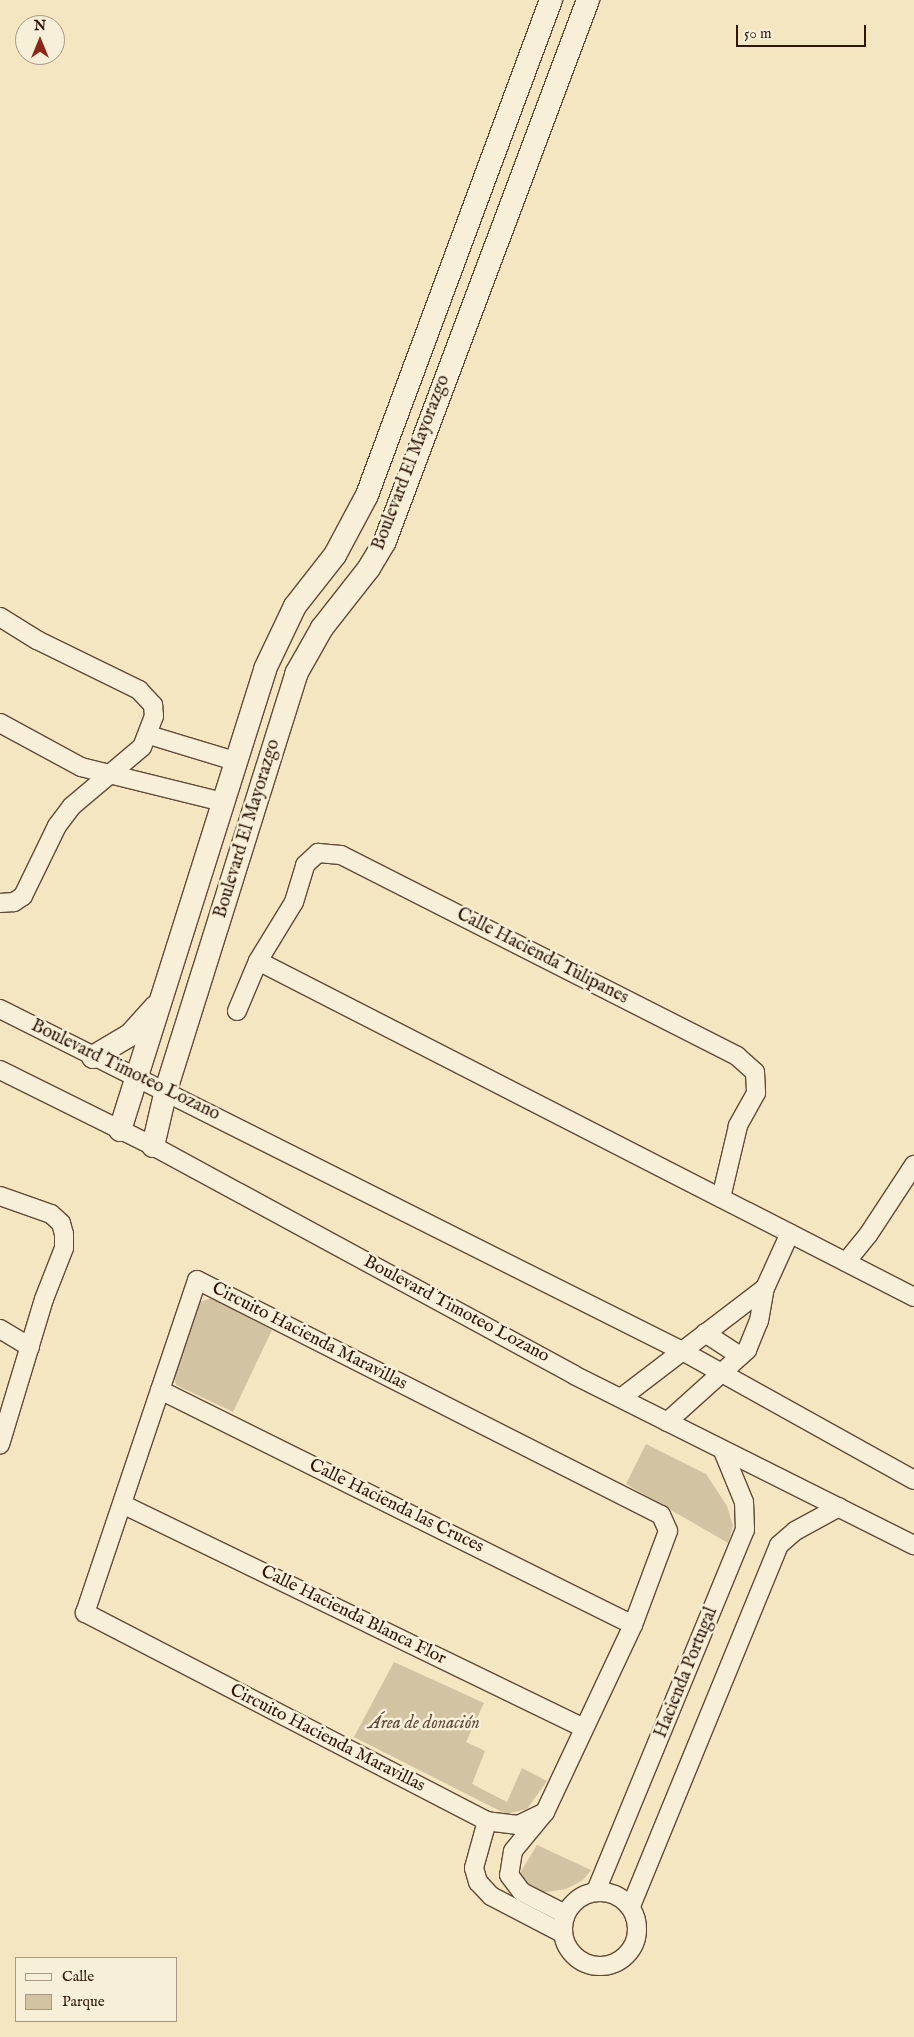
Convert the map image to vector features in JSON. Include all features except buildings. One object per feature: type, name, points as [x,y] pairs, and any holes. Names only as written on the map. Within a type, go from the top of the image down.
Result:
[{"type":"street","name":"Boulevard El Mayorazgo","points":[[120,1130],[138,1078],[159,1002],[265,669],[282,629],[312,582],[335,555],[367,495],[551,0]]},
{"type":"street","name":"Boulevard El Mayorazgo","points":[[153,1146],[166,1090],[287,697],[308,649],[369,568],[385,541],[588,0]]},
{"type":"street","points":[[0,617],[37,640],[139,690],[153,705],[154,716],[149,735],[130,760],[72,806],[57,826],[23,896],[14,902],[0,903]]},
{"type":"street","points":[[0,723],[81,767],[109,777],[222,802],[245,798],[262,781]]},
{"type":"street","points":[[149,735],[235,761]]},
{"type":"street","name":"Calle Hacienda Tulipanes","points":[[237,1010],[258,961],[294,902],[305,864],[318,852],[341,855],[737,1056],[755,1072],[756,1093],[738,1126],[721,1198]]},
{"type":"street","points":[[258,961],[914,1297]]},
{"type":"street","points":[[93,1057],[130,1035],[159,1002]]},
{"type":"street","name":"Boulevard Timoteo Lozano","points":[[0,1009],[93,1057],[166,1090],[684,1352],[914,1480]]},
{"type":"street","name":"Boulevard Timoteo Lozano","points":[[0,1070],[153,1146],[667,1422],[914,1546]]},
{"type":"street","points":[[846,1262],[868,1235],[914,1165]]},
{"type":"street","points":[[0,1196],[51,1214],[60,1223],[64,1234],[64,1248],[30,1347],[0,1445]]},
{"type":"street","points":[[667,1422],[720,1372],[740,1356],[754,1336],[765,1288],[790,1233]]},
{"type":"street","name":"Circuito Hacienda Maravillas","points":[[487,1821],[85,1613],[197,1280],[662,1515],[668,1531],[633,1625],[545,1812],[513,1851],[509,1875],[522,1892],[565,1914]]},
{"type":"street","points":[[621,1398],[684,1352],[704,1333],[765,1288]]},
{"type":"street","points":[[0,1329],[30,1347]]},
{"type":"street","points":[[704,1333],[740,1356]]},
{"type":"street","name":"Calle Hacienda las Cruces","points":[[160,1390],[633,1625]]},
{"type":"street","name":"Hacienda Portugal","points":[[596,1891],[745,1530],[744,1502],[723,1451]]},
{"type":"street","name":"Calle Hacienda Blanca Flor","points":[[122,1504],[584,1728]]},
{"type":"street","name":"Hacienda Portugal","points":[[630,1906],[779,1545],[795,1530],[839,1507]]},
{"type":"street","points":[[545,1812],[518,1825],[487,1821],[474,1868],[478,1882],[491,1896],[562,1933]]},
{"type":"street","points":[[596,1891],[615,1894],[630,1906],[638,1925],[635,1944],[623,1959],[604,1966],[585,1964],[569,1951],[562,1933],[565,1914],[578,1898],[596,1891]]},
{"type":"green space","points":[[212,1298],[272,1330],[233,1412],[176,1385],[172,1367],[196,1303]]},
{"type":"green space","points":[[646,1444],[706,1474],[727,1506],[733,1526],[728,1543],[626,1484]]},
{"type":"green space","name":"Área de donación","points":[[394,1662],[484,1703],[466,1742],[485,1751],[472,1784],[507,1802],[522,1768],[547,1781],[527,1809],[506,1814],[354,1737]]},
{"type":"green space","points":[[537,1845],[591,1870],[583,1880],[566,1889],[540,1893],[531,1890],[520,1878],[520,1873]]}]
